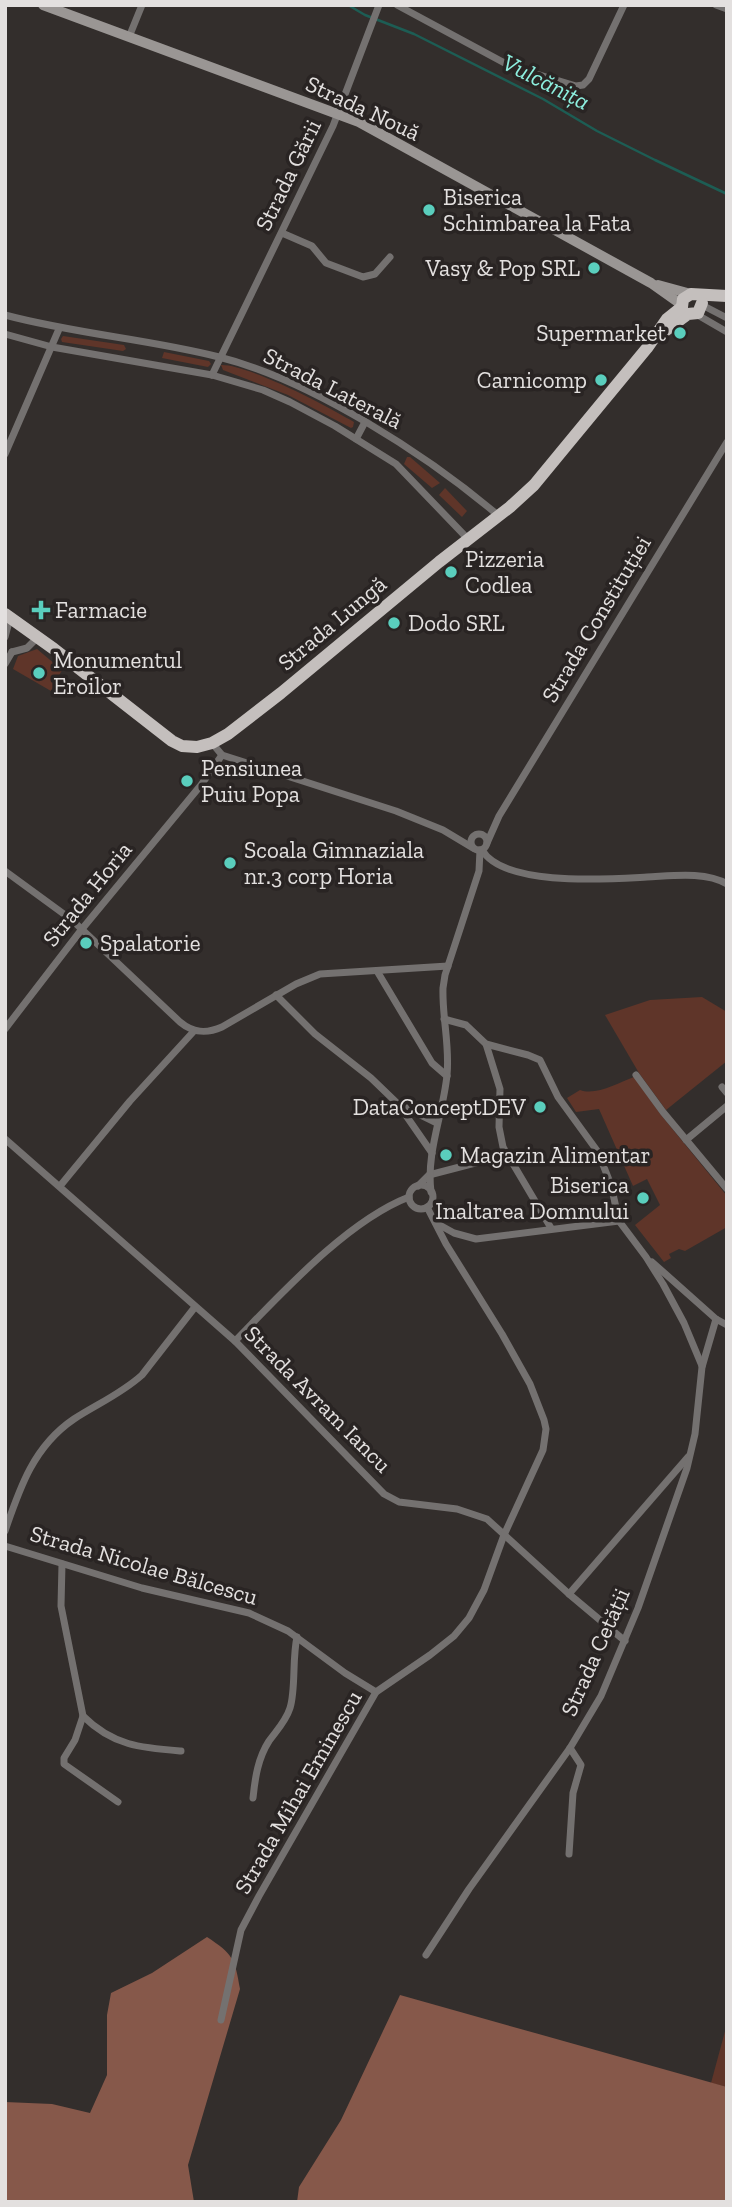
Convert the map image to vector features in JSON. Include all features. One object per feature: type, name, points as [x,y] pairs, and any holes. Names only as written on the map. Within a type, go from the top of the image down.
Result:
[{"type":"highway","points":[[692,304],[727,297]]},
{"type":"highway","name":"Strada Lungă","points":[[212,743],[281,693],[534,485],[647,348],[667,319],[692,304]]},
{"type":"highway","points":[[8,615],[172,741],[190,747],[212,743]]},
{"type":"main road","name":"Strada Nouă","points":[[43,5],[339,113],[692,304]]},
{"type":"street","points":[[129,37],[142,5]]},
{"type":"street","name":"Strada Gării","points":[[212,375],[339,113],[379,5]]},
{"type":"street","points":[[397,5],[510,66],[576,86],[583,85],[589,79],[624,5]]},
{"type":"street","points":[[716,5],[727,9]]},
{"type":"street","points":[[282,233],[312,246],[326,262],[363,277],[375,274],[390,257]]},
{"type":"street","points":[[692,304],[727,318]]},
{"type":"street","points":[[692,304],[727,332]]},
{"type":"street","name":"Strada Laterală","points":[[5,315],[59,329],[219,357],[298,387],[365,422],[408,449],[461,485],[499,516]]},
{"type":"street","points":[[5,454],[59,329]]},
{"type":"street","name":"Strada Laterală","points":[[5,334],[52,347],[212,375],[290,402],[396,464],[468,539]]},
{"type":"street","points":[[356,439],[365,422]]},
{"type":"street","name":"Strada Constituției","points":[[432,1192],[429,1175],[447,1076],[443,988],[474,889],[481,862],[481,848],[725,447]]},
{"type":"street","points":[[396,464],[408,449]]},
{"type":"street","points":[[8,615],[5,638],[12,652]]},
{"type":"street","points":[[5,664],[12,652],[27,648],[38,637]]},
{"type":"street","points":[[212,743],[222,755],[373,803],[481,848]]},
{"type":"street","name":"Strada Horia","points":[[5,1029],[82,929],[201,785],[222,755]]},
{"type":"street","name":"Strada Constituției","points":[[477,835],[499,816]]},
{"type":"street","points":[[450,833],[486,838],[481,848]]},
{"type":"street","points":[[477,835],[471,841],[495,863],[519,873],[539,877],[610,879],[684,876],[709,878],[726,883]]},
{"type":"street","points":[[5,871],[82,929],[180,1022],[194,1031],[209,1031],[222,1027],[303,980],[320,974],[448,966]]},
{"type":"street","points":[[377,971],[432,1063],[447,1076]]},
{"type":"street","points":[[276,995],[315,1034],[371,1078],[398,1104],[432,1153]]},
{"type":"street","points":[[444,1019],[466,1024],[486,1044],[500,1089],[499,1127],[506,1155],[551,1228]]},
{"type":"street","points":[[60,1186],[130,1101],[194,1031]]},
{"type":"street","points":[[486,1044],[540,1060],[558,1097],[601,1160],[611,1185],[619,1221],[646,1257],[680,1315],[702,1367]]},
{"type":"street","points":[[636,1075],[727,1189]]},
{"type":"street","points":[[398,1104],[437,1123]]},
{"type":"street","points":[[687,1140],[727,1106]]},
{"type":"street","name":"Strada Avram Iancu","points":[[5,1139],[235,1341],[384,1494],[399,1502],[473,1513],[496,1525],[569,1594],[625,1641]]},
{"type":"street","points":[[235,1341],[345,1236],[380,1211],[409,1196],[429,1175],[506,1155]]},
{"type":"street","points":[[409,1196],[416,1208],[427,1207],[431,1202],[432,1192],[424,1186],[418,1186]]},
{"type":"street","name":"Strada Mihai Eminescu","points":[[220,2020],[241,1930],[376,1692],[454,1636],[469,1618],[484,1590],[504,1535],[543,1450],[546,1429],[544,1420],[520,1365],[427,1207]]},
{"type":"street","points":[[435,1222],[454,1233],[476,1239],[619,1221]]},
{"type":"street","points":[[646,1257],[716,1319],[727,1325]]},
{"type":"street","points":[[5,1531],[28,1470],[48,1441],[76,1418],[142,1375],[195,1307]]},
{"type":"street","name":"Strada Cetății","points":[[426,1955],[469,1889],[570,1748],[596,1706],[625,1641],[691,1454],[702,1367],[716,1319]]},
{"type":"street","points":[[569,1594],[691,1454]]},
{"type":"street","name":"Strada Nicolae Bălcescu","points":[[5,1546],[153,1591],[233,1608],[267,1620],[297,1637],[345,1674],[376,1692]]},
{"type":"street","points":[[62,1564],[61,1606],[83,1716],[75,1740],[64,1758],[64,1764],[118,1802]]},
{"type":"street","points":[[253,1798],[259,1763],[265,1747],[282,1724],[290,1707],[292,1663],[297,1637]]},
{"type":"street","points":[[83,1716],[93,1726],[128,1745],[181,1751]]},
{"type":"street","points":[[569,1854],[573,1793],[581,1765],[570,1748]]},
{"type":"shaded area","points":[[63,336],[124,345],[126,349],[123,351],[62,342]]},
{"type":"shaded area","points":[[164,352],[209,361],[211,364],[208,367],[162,358]]},
{"type":"shaded area","points":[[221,365],[250,371],[288,388],[354,422],[353,427],[288,395],[223,370]]},
{"type":"shaded area","points":[[407,457],[440,483],[432,488],[404,464]]},
{"type":"shaded area","points":[[445,488],[467,511],[462,517],[439,495]]},
{"type":"shaded area","points":[[37,649],[62,670],[51,691],[13,669],[18,656]]},
{"type":"shaded area","points":[[702,997],[727,1012],[727,1061],[666,1110],[639,1073],[605,1015],[650,1000]]},
{"type":"shaded area","points":[[634,1077],[661,1115],[727,1196],[727,1227],[685,1251],[679,1249],[669,1254],[671,1258],[664,1262],[635,1225],[660,1205],[647,1179],[633,1186],[599,1109],[576,1112],[567,1098],[580,1090],[600,1090]]},
{"type":"shaded area","points":[[207,1937],[228,1953],[240,1989],[188,2165],[194,2202],[5,2202],[5,2102],[52,2104],[90,2113],[107,2075],[107,2015],[111,1993],[152,1973]]},
{"type":"shaded area","points":[[400,1995],[727,2087],[727,2202],[297,2202],[299,2187],[341,2120]]},
{"type":"shaded area","points":[[727,2024],[727,2087],[711,2083]]},
{"type":"waterway","name":"Vulcănița","points":[[348,5],[365,15],[414,34],[543,99],[597,131],[727,194]]},
{"type":"place","name":"Biserica Schimbarea la Fata","points":[[429,210]]},
{"type":"place","name":"Vasy & Pop SRL","points":[[594,268]]},
{"type":"place","name":"Supermarket","points":[[680,333]]},
{"type":"place","name":"Carnicomp","points":[[601,380]]},
{"type":"place","name":"Pizzeria Codlea","points":[[451,572]]},
{"type":"place","name":"Farmacie","points":[[41,610]]},
{"type":"place","name":"Dodo SRL","points":[[394,623]]},
{"type":"place","name":"Monumentul Eroilor","points":[[39,673]]},
{"type":"place","name":"Pensiunea Puiu Popa","points":[[187,781]]},
{"type":"place","name":"Scoala Gimnaziala nr.3 corp Horia","points":[[230,863]]},
{"type":"place","name":"Spalatorie","points":[[86,943]]},
{"type":"place","name":"DataConceptDEV","points":[[540,1107]]},
{"type":"place","name":"Magazin Alimentar","points":[[446,1155]]},
{"type":"place","name":"Biserica Inaltarea Domnului","points":[[643,1198]]}]
